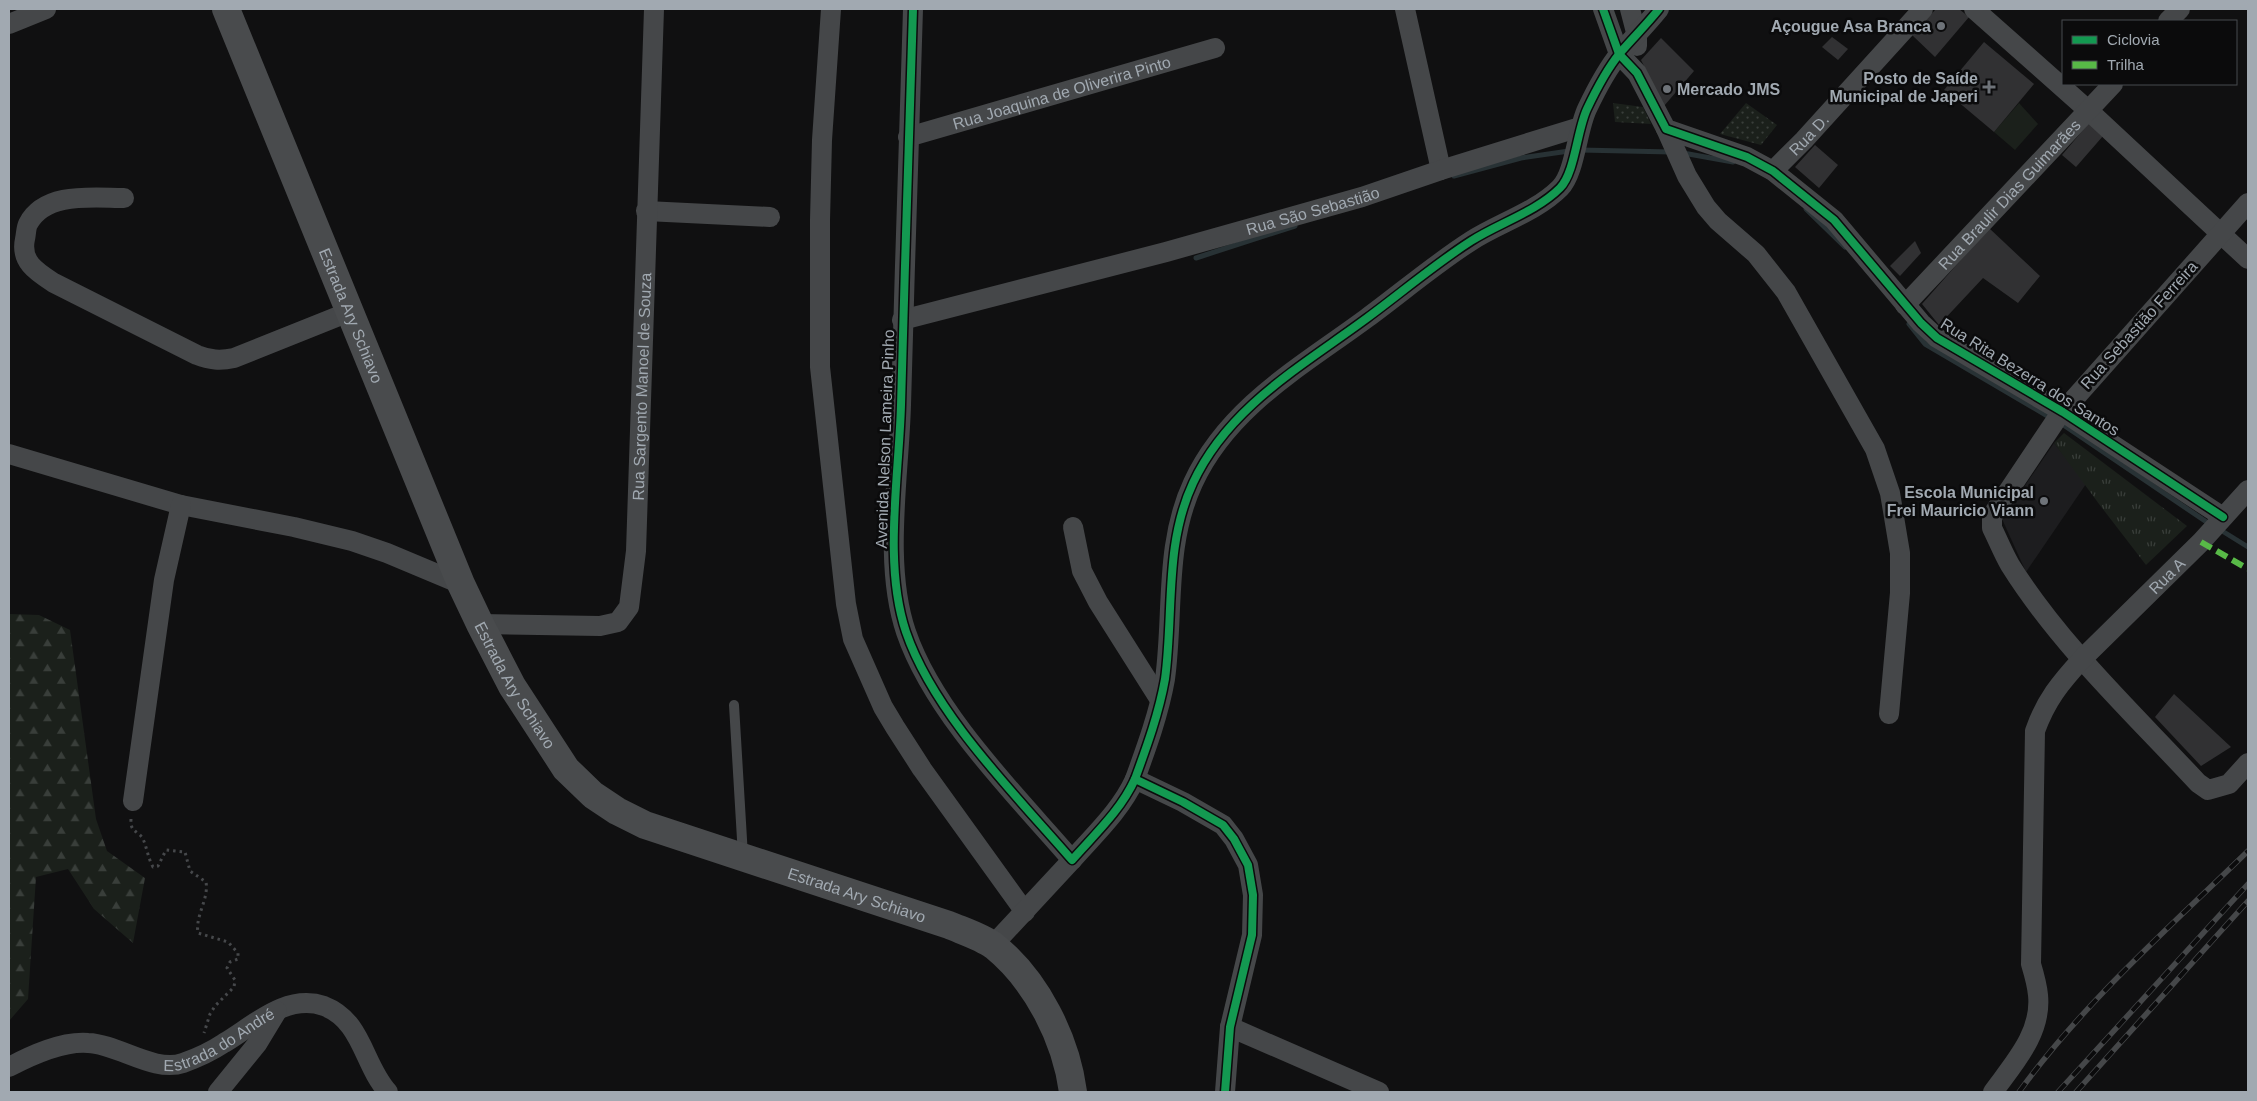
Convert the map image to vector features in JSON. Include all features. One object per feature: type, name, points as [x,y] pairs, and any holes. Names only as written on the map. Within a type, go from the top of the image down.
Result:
[{"type":"main road","name":"Estrada Ary Schiavo","points":[[226,9],[461,584],[512,686],[566,769],[593,795],[617,811],[645,825],[949,925],[993,946],[1016,969],[1039,999],[1055,1030],[1070,1072],[1073,1092]]},
{"type":"street","points":[[9,24],[46,9]]},
{"type":"street","name":"Rua Sargento Manoel de Souza","points":[[480,624],[600,626],[618,622],[629,607],[636,551],[654,9]]},
{"type":"street","points":[[831,9],[822,150],[820,367],[846,604],[851,630],[866,668],[895,727],[922,769],[1025,912]]},
{"type":"street","name":"Avenida Nelson Lameira Pinho","points":[[913,9],[902,320],[901,407],[895,537],[898,596],[906,632],[934,689],[988,764],[1072,860]]},
{"type":"street","points":[[1405,9],[1441,170]]},
{"type":"street","points":[[1603,9],[1619,54],[1637,73],[1670,137],[1684,170],[1706,207],[1718,221],[1756,254],[1786,292],[1875,449],[1890,493],[1900,552],[1900,593],[1889,714]]},
{"type":"street","points":[[1630,9],[1637,36],[1637,73]]},
{"type":"street","points":[[993,946],[1072,860],[1128,795],[1155,724],[1165,678],[1174,542],[1182,509],[1208,455],[1227,429],[1265,392],[1470,241],[1548,199],[1563,186],[1570,170],[1578,134],[1601,83],[1619,54],[1660,9]]},
{"type":"street","name":"Rua D.","points":[[1773,171],[1804,140],[1923,9]]},
{"type":"street","points":[[1974,9],[2089,111],[2248,259]]},
{"type":"street","points":[[2169,20],[2180,9]]},
{"type":"street","name":"Rua Joaquina de Oliverira Pinto","points":[[908,137],[1215,48]]},
{"type":"street","name":"Rua Braulir Dias Guimarães","points":[[1906,305],[2112,85]]},
{"type":"street","name":"Rua São Sebastião","points":[[902,320],[1248,229],[1362,197],[1441,170],[1578,134]]},
{"type":"street","name":"Rua Rita Bezerra dos Santos","points":[[1670,137],[1747,157],[1773,171],[1834,220],[1921,323],[1937,338],[2216,525]]},
{"type":"street","points":[[124,198],[72,198],[45,207],[28,224],[24,243],[24,257],[33,269],[63,287],[196,355],[210,360],[221,361],[234,358],[349,312]]},
{"type":"street","name":"Rua Sebastião Ferreira","points":[[2083,658],[2029,594],[2009,563],[1992,528],[1992,518],[2056,419],[2248,203]]},
{"type":"street","points":[[646,211],[770,217]]},
{"type":"street","points":[[9,454],[181,505],[294,527],[352,541],[387,553],[461,584]]},
{"type":"street","name":"Rua A","points":[[1993,1092],[2028,1042],[2038,1014],[2038,994],[2032,964],[2035,731],[2043,707],[2083,658],[2216,525],[2248,490]]},
{"type":"street","points":[[133,801],[164,580],[181,505]]},
{"type":"street","points":[[1073,527],[1082,571],[1098,602],[1160,700]]},
{"type":"street","points":[[2083,658],[2198,783],[2208,790],[2215,790],[2229,784],[2248,763]]},
{"type":"street","points":[[1135,778],[1223,825],[1234,839],[1248,865],[1253,895],[1252,935],[1230,1027],[1225,1092]]},
{"type":"street","name":"Estrada do André","points":[[9,1067],[52,1049],[81,1043],[100,1045],[165,1066],[183,1063],[224,1044],[279,1008],[311,1004],[328,1008],[345,1019],[362,1042],[377,1078],[388,1092]]},
{"type":"street","points":[[218,1092],[257,1044],[279,1008]]},
{"type":"street","points":[[1230,1027],[1379,1092]]},
{"type":"lane","points":[[734,705],[744,858]]},
{"type":"path","points":[[133,801],[131,826],[136,834],[142,838],[152,866],[158,866],[166,850],[181,850],[187,856],[190,871],[206,882],[206,893],[198,922],[198,934],[228,942],[238,953],[238,959],[230,962],[227,968],[235,980],[235,984],[232,991],[215,1006],[210,1014],[204,1034],[203,1054]]},
{"type":"shaded area","name":"Escola Municipal Frei Mauricio Viann","points":[[2054,443],[2086,484],[2026,572],[2002,519]]},
{"type":"green space","points":[[1613,103],[1643,107],[1651,124],[1615,122]]},
{"type":"green space","points":[[1746,103],[1777,125],[1761,145],[1720,134]]},
{"type":"green space","points":[[2019,103],[2038,124],[2015,150],[1994,132]]},
{"type":"green space","points":[[2064,433],[2187,526],[2146,565],[2054,443]]},
{"type":"green space","points":[[9,614],[39,615],[70,630],[96,819],[107,851],[145,878],[133,943],[94,909],[68,869],[36,877],[28,999],[9,1021]]},
{"type":"building","name":"Açougue Asa Branca","points":[[1936,9],[1959,9],[1969,17],[1935,57],[1912,35]]},
{"type":"building","points":[[1832,37],[1848,49],[1838,60],[1822,47]]},
{"type":"building","name":"Mercado JMS","points":[[1661,38],[1694,71],[1664,106],[1641,60]]},
{"type":"building","name":"Posto de Saíde Municipal de Japeri","points":[[1984,42],[2034,84],[1994,132],[1944,90]]},
{"type":"building","points":[[2089,123],[2103,136],[2076,167],[2062,155]]},
{"type":"building","points":[[1815,145],[1838,165],[1819,188],[1795,167]]},
{"type":"building","points":[[1989,228],[2040,276],[2018,303],[1983,278],[1939,325],[1922,304]]},
{"type":"building","points":[[1915,241],[1921,253],[1900,276],[1890,266]]},
{"type":"building","points":[[2174,694],[2231,747],[2201,766],[2155,717]]},
{"type":"waterway","points":[[1580,150],[1672,152]]},
{"type":"waterway","points":[[1454,176],[1521,158],[1569,151]]},
{"type":"waterway","points":[[1683,153],[1733,162]]},
{"type":"waterway","points":[[1806,209],[1845,247]]},
{"type":"waterway","points":[[1196,258],[1295,226]]},
{"type":"waterway","points":[[1909,324],[1925,344],[2051,418]]},
{"type":"waterway","points":[[2059,422],[2211,525]]},
{"type":"waterway","points":[[2219,529],[2248,547]]},
{"type":"railway","points":[[2019,1092],[2044,1059],[2099,996],[2248,851]]},
{"type":"railway","points":[[2058,1092],[2248,884]]},
{"type":"railway","points":[[2076,1092],[2248,901]]},
{"type":"marked path","points":[[2201,542],[2248,569]]},
{"type":"cycle path","points":[[913,9],[901,405],[894,520],[895,578],[899,606],[906,632],[919,663],[956,723],[1002,781],[1072,860],[1115,811],[1135,779]]},
{"type":"cycle path","points":[[1603,9],[1619,54],[1637,73],[1666,129],[1747,157],[1773,171],[1834,220],[1921,323],[1937,338],[2063,412],[2223,517]]},
{"type":"cycle path","points":[[1225,1092],[1230,1027],[1252,935],[1253,895],[1248,865],[1234,839],[1223,825],[1183,802],[1135,779],[1156,717],[1165,679],[1174,555],[1184,507],[1193,483],[1208,456],[1226,432],[1246,410],[1269,390],[1458,250],[1540,204],[1560,188],[1569,172],[1587,109],[1598,87],[1620,53],[1659,9]]},
{"type":"place","name":"Açougue Asa Branca","points":[[1941,26]]},
{"type":"place","name":"Posto de Saíde Municipal de Japeri","points":[[1989,87]]},
{"type":"place","name":"Mercado JMS","points":[[1667,89]]},
{"type":"place","name":"Escola Municipal Frei Mauricio Viann","points":[[2044,501]]}]
